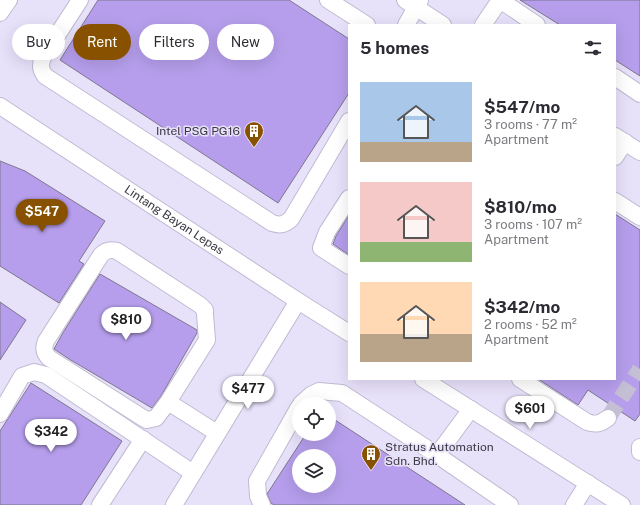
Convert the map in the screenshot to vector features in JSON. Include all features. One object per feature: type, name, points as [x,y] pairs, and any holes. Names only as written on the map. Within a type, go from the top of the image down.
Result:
[{"type":"street","points":[[0,13],[9,0]]},
{"type":"street","points":[[80,0],[43,57],[40,64],[41,70],[45,76],[272,223],[279,225],[286,224],[291,218],[348,123]]},
{"type":"street","points":[[328,0],[365,24]]},
{"type":"street","points":[[484,24],[500,0],[536,24]]},
{"type":"street","points":[[406,24],[414,3],[442,24]]},
{"type":"street","points":[[616,78],[640,94]]},
{"type":"street","name":"Lintang Bayan Lepas","points":[[2,112],[348,332]]},
{"type":"street","points":[[616,153],[620,139],[640,152]]},
{"type":"street","points":[[348,200],[327,232],[321,248],[348,265]]},
{"type":"street","points":[[616,202],[640,217]]},
{"type":"street","points":[[108,250],[117,252],[200,305],[204,310],[207,340],[168,402],[156,418],[147,420],[50,358],[44,350],[46,341],[88,275],[101,255],[108,250]]},
{"type":"street","points":[[174,505],[298,301]]},
{"type":"street","points":[[0,414],[22,376],[34,372],[46,375],[193,473]]},
{"type":"street","points":[[425,380],[622,505]]},
{"type":"street","points":[[522,380],[587,422],[594,425],[602,423],[608,418]]},
{"type":"street","points":[[310,397],[319,391],[342,393],[510,505]]},
{"type":"street","points":[[168,402],[218,433]]},
{"type":"street","points":[[437,455],[471,409]]},
{"type":"street","points":[[262,505],[258,496],[257,481],[292,419]]},
{"type":"street","points":[[100,505],[143,440]]},
{"type":"street","points":[[640,447],[640,452]]},
{"type":"street","points":[[574,505],[588,483]]},
{"type":"building","name":"Intel PSG PG16","points":[[98,0],[289,0],[348,38],[348,95],[278,203],[60,60],[65,60],[65,52],[73,39],[73,60],[131,60],[131,24],[83,24]]},
{"type":"building","points":[[520,0],[640,0],[640,76],[616,61],[616,24],[558,24]]},
{"type":"building","points":[[0,161],[25,171],[105,221],[79,261],[84,264],[59,303],[0,266]]},
{"type":"building","points":[[616,215],[640,230],[640,414],[635,421],[588,390],[578,405],[540,380],[616,380]]},
{"type":"building","points":[[348,217],[348,254],[333,244],[336,236]]},
{"type":"building","points":[[100,274],[197,330],[197,333],[161,396],[152,408],[54,349]]},
{"type":"building","points":[[0,302],[26,320],[0,360]]},
{"type":"building","points":[[31,383],[122,441],[81,505],[0,505],[0,431]]},
{"type":"building","name":"Stratus Automation Sdn. Bhd.","points":[[336,421],[465,505],[274,505],[271,503],[267,494],[292,456],[292,493],[336,493],[336,449],[296,449],[301,441],[336,441]]},
{"type":"tunnel","points":[[608,418],[640,369]]},
{"type":"place","name":"Intel PSG PG16","points":[[254,148]]},
{"type":"place","name":"Stratus Automation Sdn. Bhd.","points":[[371,471]]}]
